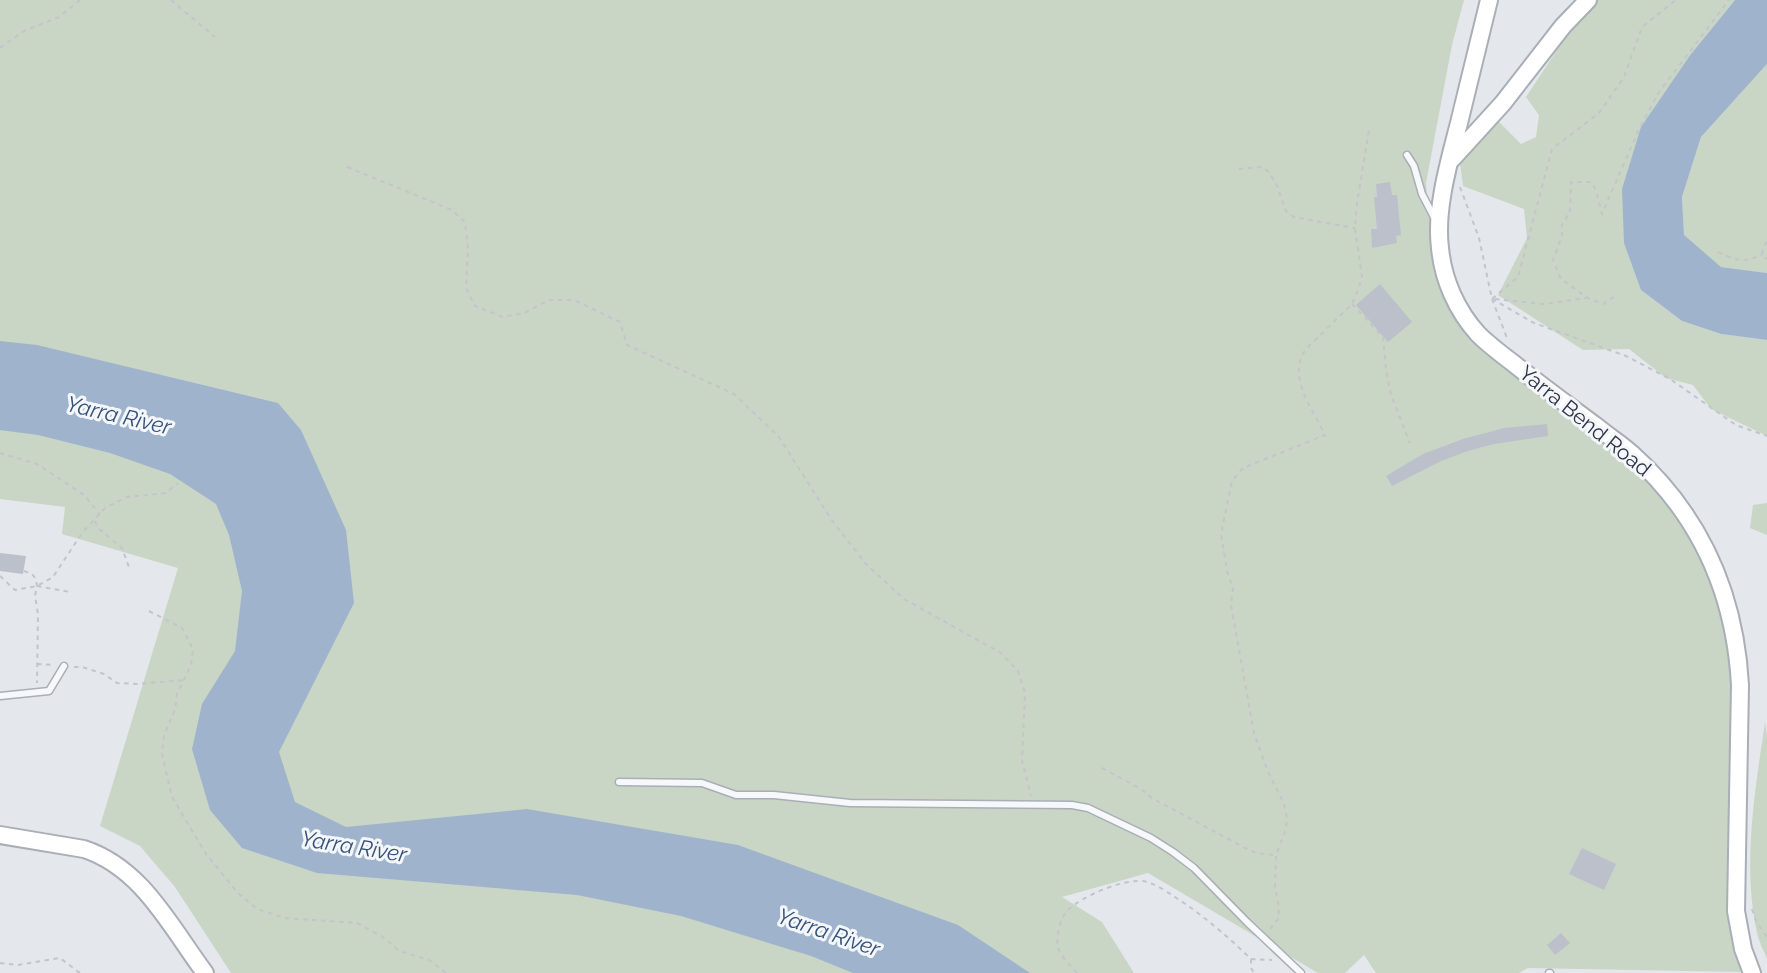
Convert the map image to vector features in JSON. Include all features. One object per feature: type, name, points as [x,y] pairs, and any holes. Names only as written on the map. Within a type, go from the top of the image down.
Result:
[{"type":"street","name":"Yarra Bend Road","points":[[1489,0],[1449,161],[1439,228],[1444,270],[1451,292],[1464,316],[1478,333],[1521,370],[1631,453],[1691,520],[1706,547],[1729,608],[1739,656],[1736,911],[1743,949],[1752,973]]},
{"type":"street","points":[[1449,161],[1503,103],[1563,26],[1588,0]]},
{"type":"street","points":[[0,835],[84,849],[119,866],[149,895],[205,973]]},
{"type":"lane","points":[[1407,155],[1414,166],[1422,194],[1439,228]]},
{"type":"lane","points":[[0,696],[49,691],[63,666]]},
{"type":"lane","points":[[619,782],[702,783],[736,795],[774,795],[850,803],[1034,804],[1072,805],[1088,808],[1151,837],[1194,868],[1301,973]]},
{"type":"path","points":[[0,48],[24,31],[59,16],[80,0]]},
{"type":"path","points":[[171,0],[215,37]]},
{"type":"path","points":[[1492,299],[1518,277],[1552,148],[1599,113],[1624,77],[1642,27],[1676,0]]},
{"type":"path","points":[[1614,297],[1603,304],[1588,298],[1561,279],[1553,260],[1562,236],[1562,225],[1570,213],[1571,182],[1591,182],[1596,190],[1602,214],[1639,129],[1659,92],[1729,0]]},
{"type":"path","points":[[1263,937],[1279,918],[1275,888],[1276,855],[1286,829],[1287,818],[1284,804],[1268,772],[1254,734],[1231,605],[1233,588],[1227,571],[1221,534],[1232,481],[1243,468],[1325,435],[1304,395],[1300,376],[1300,357],[1352,304],[1362,277],[1355,228],[1369,130]]},
{"type":"path","points":[[1449,161],[1479,238],[1492,299],[1509,342]]},
{"type":"path","points":[[347,167],[452,210],[465,222],[468,249],[466,288],[475,306],[503,317],[524,313],[549,300],[574,300],[620,322],[627,345],[734,394],[779,437],[831,519],[865,563],[904,599],[1001,653],[1018,671],[1025,693],[1022,760],[1034,804]]},
{"type":"path","points":[[1239,169],[1262,167],[1269,172],[1286,211],[1294,217],[1355,228]]},
{"type":"path","points":[[1762,255],[1767,242]]},
{"type":"path","points":[[1718,252],[1744,261],[1762,255]]},
{"type":"path","points":[[1762,255],[1767,259]]},
{"type":"path","points":[[1492,299],[1543,304],[1588,298]]},
{"type":"path","points":[[1492,299],[1534,323],[1626,356],[1670,379],[1736,424],[1767,436]]},
{"type":"path","points":[[1352,304],[1383,338],[1391,395],[1410,443]]},
{"type":"path","points":[[0,453],[37,464],[84,495],[100,515]]},
{"type":"path","points":[[0,576],[15,590],[37,586],[53,577],[82,533],[105,508],[127,497],[166,493],[178,483]]},
{"type":"path","points":[[94,520],[98,528],[122,548],[130,570]]},
{"type":"path","points":[[24,571],[32,573],[37,586],[35,596],[38,614],[37,692]]},
{"type":"path","points":[[37,586],[70,592]]},
{"type":"path","points":[[149,611],[182,628],[193,649],[191,665],[177,694],[175,710],[164,735],[162,754],[172,797],[207,854],[238,893],[257,909],[285,918],[357,923],[386,939],[399,951],[429,960],[446,973]]},
{"type":"path","points":[[37,664],[82,667],[104,674],[117,683],[137,684],[184,680]]},
{"type":"path","points":[[1102,768],[1245,848],[1256,853],[1276,855]]},
{"type":"path","points":[[1077,973],[1058,949],[1057,940],[1061,920],[1068,910],[1087,897],[1112,887],[1137,881],[1146,882],[1164,890],[1192,908],[1226,935],[1251,959],[1286,959]]},
{"type":"path","points":[[1752,908],[1756,921],[1767,938]]},
{"type":"path","points":[[0,963],[18,965],[60,958],[80,973]]},
{"type":"path","points":[[1251,959],[1251,968],[1254,973]]},
{"type":"green space","points":[[0,0],[1464,0],[1452,45],[1426,183],[1428,212],[1434,238],[1464,316],[1675,499],[1729,608],[1743,949],[1740,972],[1528,968],[1519,973],[1376,973],[1364,955],[1345,973],[1318,973],[1148,873],[1062,897],[1102,922],[1134,973],[231,973],[175,887],[140,846],[100,826],[178,568],[62,534],[65,507],[0,499]]},
{"type":"green space","points":[[1590,0],[1735,0],[1691,54],[1641,290],[1682,321],[1721,334],[1767,340],[1767,436],[1711,409],[1693,385],[1666,378],[1629,349],[1583,350],[1498,295],[1527,238],[1524,209],[1463,186],[1460,163],[1486,131],[1498,121],[1521,144],[1536,137],[1539,115],[1526,97]]},
{"type":"green space","points":[[1767,64],[1767,273],[1721,267],[1684,236],[1682,197],[1701,137]]},
{"type":"green space","points":[[1767,503],[1767,535],[1750,528],[1753,505]]},
{"type":"green space","points":[[1765,722],[1767,737],[1767,959],[1757,933],[1750,854],[1757,775]]},
{"type":"water","points":[[1735,0],[1767,0],[1767,64],[1701,137],[1682,197],[1684,235],[1721,267],[1767,273],[1767,340],[1721,334],[1682,321],[1641,290],[1624,243],[1622,189],[1641,127],[1691,54]]},
{"type":"water","name":"Yarra River","points":[[0,341],[37,345],[278,403],[301,430],[346,530],[354,603],[279,752],[295,802],[346,827],[527,809],[738,845],[958,925],[1030,973],[853,973],[811,956],[681,916],[577,895],[317,873],[242,848],[210,810],[192,749],[202,704],[235,651],[242,591],[229,535],[216,504],[170,474],[110,453],[38,435],[0,430]]},
{"type":"building","points":[[1390,182],[1392,195],[1397,195],[1401,235],[1396,236],[1397,243],[1372,248],[1371,229],[1377,229],[1374,197],[1377,197],[1376,184]]},
{"type":"building","points":[[1380,284],[1412,322],[1388,342],[1356,305]]},
{"type":"building","points":[[1547,424],[1548,436],[1494,444],[1468,451],[1441,461],[1392,486],[1386,476],[1423,454],[1463,439],[1504,428]]},
{"type":"building","points":[[0,553],[26,556],[23,574],[0,571]]},
{"type":"building","points":[[1582,848],[1616,864],[1604,890],[1569,874]]},
{"type":"building","points":[[1561,933],[1570,943],[1555,955],[1547,945]]}]
